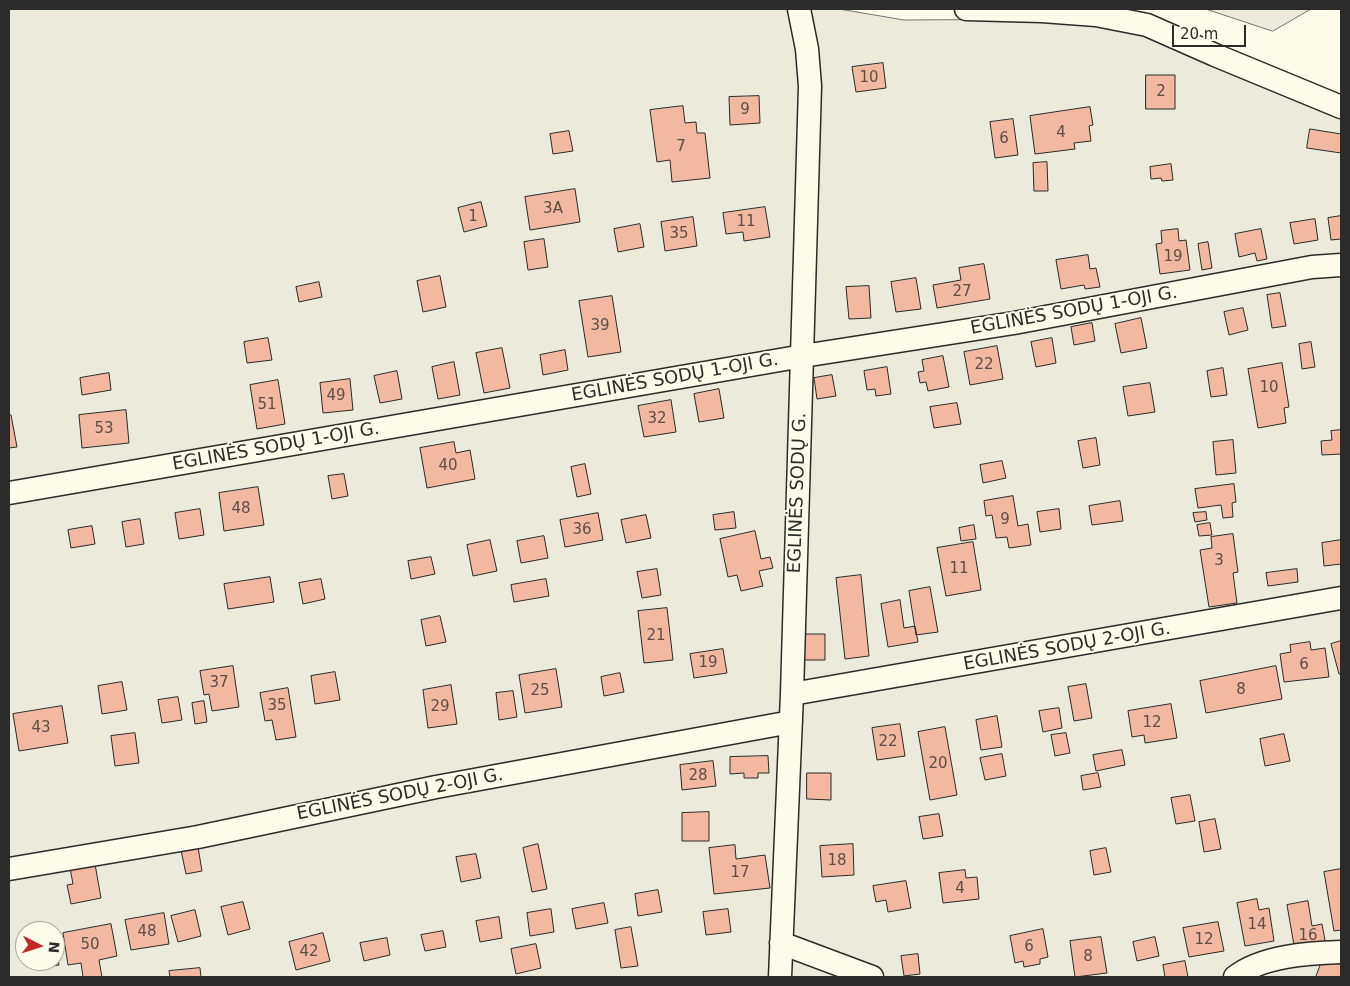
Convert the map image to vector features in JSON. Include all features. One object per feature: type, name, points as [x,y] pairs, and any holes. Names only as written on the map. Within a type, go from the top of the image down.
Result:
[{"type":"street","name":"EGLINĖS SODŲ G.","points":[[780,977],[792,694],[810,86],[807,49],[798,9]]},
{"type":"street","points":[[966,9],[1042,11],[1096,15],[1147,25],[1341,106]]},
{"type":"street","name":"EGLINĖS SODŲ 1-OJI G.","points":[[9,493],[803,356],[1014,323],[1312,267],[1341,265]]},
{"type":"street","name":"EGLINĖS SODŲ 2-OJI G.","points":[[792,694],[1341,598]]},
{"type":"street","name":"EGLINĖS SODŲ 2-OJI G.","points":[[9,869],[198,837],[436,787],[791,722]]},
{"type":"street","points":[[781,943],[872,977]]},
{"type":"street","points":[[1235,977],[1245,970],[1270,961],[1313,953],[1341,952]]},
{"type":"shaded area","points":[[9,9],[839,9],[904,20],[1074,19],[1133,30],[1240,73],[1341,118],[1341,977],[9,977]]},
{"type":"shaded area","points":[[1206,9],[1311,9],[1273,31]]},
{"type":"building","points":[[883,63],[886,88],[856,92],[852,67]]},
{"type":"building","points":[[1146,75],[1175,75],[1175,109],[1146,109]]},
{"type":"building","points":[[759,96],[760,123],[730,125],[729,97]]},
{"type":"building","points":[[683,106],[685,123],[696,122],[697,133],[705,133],[710,178],[672,182],[670,160],[657,162],[650,110]]},
{"type":"building","points":[[1090,107],[1093,125],[1089,126],[1091,141],[1074,143],[1075,149],[1035,154],[1030,116]]},
{"type":"building","points":[[1013,119],[1018,155],[995,158],[990,122]]},
{"type":"building","points":[[1310,129],[1341,134],[1341,153],[1307,148]]},
{"type":"building","points":[[569,131],[573,151],[553,154],[550,134]]},
{"type":"building","points":[[1047,162],[1048,191],[1034,191],[1033,163]]},
{"type":"building","points":[[1171,164],[1173,180],[1151,179],[1150,167]]},
{"type":"building","points":[[575,189],[580,222],[530,230],[525,197]]},
{"type":"building","points":[[481,202],[487,226],[464,232],[458,208]]},
{"type":"building","points":[[765,207],[770,237],[744,241],[743,232],[726,234],[723,213]]},
{"type":"building","points":[[1341,216],[1341,239],[1331,240],[1328,218]]},
{"type":"building","points":[[693,217],[697,246],[665,251],[661,222]]},
{"type":"building","points":[[1315,219],[1318,240],[1294,244],[1290,223]]},
{"type":"building","points":[[640,224],[644,247],[618,252],[614,229]]},
{"type":"building","points":[[1178,229],[1179,241],[1186,240],[1190,270],[1160,274],[1156,244],[1162,243],[1161,231]]},
{"type":"building","points":[[1261,229],[1267,259],[1257,261],[1255,253],[1239,257],[1235,234]]},
{"type":"building","points":[[544,239],[548,267],[528,270],[524,242]]},
{"type":"building","points":[[1208,242],[1212,268],[1202,270],[1198,244]]},
{"type":"building","points":[[1088,255],[1090,269],[1096,268],[1100,287],[1085,289],[1084,285],[1061,289],[1056,260]]},
{"type":"building","points":[[984,264],[990,299],[937,308],[933,285],[961,280],[959,268]]},
{"type":"building","points":[[440,276],[446,307],[423,312],[417,281]]},
{"type":"building","points":[[916,278],[921,309],[896,312],[891,282]]},
{"type":"building","points":[[319,282],[322,297],[299,302],[296,287]]},
{"type":"building","points":[[869,286],[871,318],[849,319],[846,287]]},
{"type":"building","points":[[1280,293],[1286,326],[1272,328],[1267,295]]},
{"type":"building","points":[[612,296],[621,352],[588,357],[579,301]]},
{"type":"building","points":[[1243,308],[1248,330],[1229,335],[1224,312]]},
{"type":"building","points":[[1141,318],[1147,348],[1121,353],[1115,324]]},
{"type":"building","points":[[1092,323],[1095,341],[1074,345],[1071,327]]},
{"type":"building","points":[[268,338],[272,360],[247,363],[244,342]]},
{"type":"building","points":[[1052,338],[1056,363],[1036,367],[1031,342]]},
{"type":"building","points":[[1311,342],[1315,367],[1302,369],[1299,344]]},
{"type":"building","points":[[997,346],[1003,379],[970,385],[964,352]]},
{"type":"building","points":[[502,348],[510,388],[484,393],[476,353]]},
{"type":"building","points":[[565,350],[568,370],[543,375],[540,355]]},
{"type":"building","points":[[943,356],[949,387],[928,391],[926,382],[920,383],[918,372],[924,371],[922,360]]},
{"type":"building","points":[[454,362],[460,395],[438,399],[432,367]]},
{"type":"building","points":[[1282,363],[1289,407],[1284,408],[1286,423],[1258,428],[1248,369]]},
{"type":"building","points":[[887,367],[891,394],[876,396],[875,389],[867,390],[864,371]]},
{"type":"building","points":[[1223,368],[1227,395],[1211,397],[1207,371]]},
{"type":"building","points":[[397,371],[402,399],[380,403],[374,376]]},
{"type":"building","points":[[109,373],[111,390],[82,395],[80,378]]},
{"type":"building","points":[[832,375],[836,396],[817,399],[814,378]]},
{"type":"building","points":[[350,379],[353,410],[323,413],[320,383]]},
{"type":"building","points":[[278,380],[285,424],[257,429],[250,385]]},
{"type":"building","points":[[1150,383],[1155,412],[1128,416],[1123,387]]},
{"type":"building","points":[[719,389],[724,418],[699,422],[694,394]]},
{"type":"building","points":[[671,400],[676,432],[644,437],[638,406]]},
{"type":"building","points":[[957,403],[961,424],[934,428],[930,407]]},
{"type":"building","points":[[126,410],[129,443],[82,448],[79,415]]},
{"type":"building","points":[[9,415],[11,415],[17,447],[9,448]]},
{"type":"building","points":[[1341,430],[1341,454],[1322,455],[1321,441],[1332,440],[1331,431]]},
{"type":"building","points":[[1096,438],[1100,465],[1083,468],[1078,441]]},
{"type":"building","points":[[1233,440],[1236,473],[1216,475],[1213,442]]},
{"type":"building","points":[[454,442],[456,453],[470,450],[475,479],[427,488],[420,448]]},
{"type":"building","points":[[1002,461],[1006,478],[983,483],[980,465]]},
{"type":"building","points":[[585,464],[591,494],[577,497],[571,467]]},
{"type":"building","points":[[344,474],[348,496],[332,499],[328,476]]},
{"type":"building","points":[[1234,484],[1236,502],[1232,503],[1233,517],[1223,518],[1221,505],[1198,508],[1195,489]]},
{"type":"building","points":[[258,487],[264,525],[224,531],[219,493]]},
{"type":"building","points":[[1013,496],[1018,526],[1028,524],[1031,545],[1009,548],[1007,537],[996,538],[992,515],[986,516],[984,501]]},
{"type":"building","points":[[1120,501],[1123,521],[1092,525],[1089,506]]},
{"type":"building","points":[[200,509],[204,535],[179,539],[175,513]]},
{"type":"building","points":[[1059,509],[1061,529],[1040,532],[1037,512]]},
{"type":"building","points":[[734,512],[736,528],[715,530],[713,515]]},
{"type":"building","points":[[1206,512],[1207,520],[1195,522],[1193,513]]},
{"type":"building","points":[[598,513],[603,540],[565,547],[560,520]]},
{"type":"building","points":[[646,515],[651,538],[626,543],[621,520]]},
{"type":"building","points":[[140,519],[144,544],[126,547],[122,522]]},
{"type":"building","points":[[1210,523],[1212,535],[1199,536],[1197,525]]},
{"type":"building","points":[[974,525],[976,539],[961,541],[959,528]]},
{"type":"building","points":[[92,526],[95,544],[71,548],[68,530]]},
{"type":"building","points":[[755,531],[761,559],[770,557],[773,568],[759,571],[763,586],[741,591],[737,575],[728,577],[720,539]]},
{"type":"building","points":[[1233,534],[1238,572],[1233,573],[1237,603],[1209,607],[1200,550],[1212,548],[1211,537]]},
{"type":"building","points":[[544,536],[548,558],[521,563],[517,541]]},
{"type":"building","points":[[490,540],[497,571],[473,576],[467,545]]},
{"type":"building","points":[[1341,540],[1341,564],[1324,566],[1322,543]]},
{"type":"building","points":[[973,542],[981,590],[946,596],[937,548]]},
{"type":"building","points":[[431,557],[435,574],[411,579],[408,561]]},
{"type":"building","points":[[657,569],[661,595],[642,598],[637,572]]},
{"type":"building","points":[[1297,569],[1298,582],[1268,586],[1266,573]]},
{"type":"building","points":[[861,575],[869,656],[845,659],[836,578]]},
{"type":"building","points":[[270,577],[274,602],[228,609],[224,584]]},
{"type":"building","points":[[321,579],[325,599],[303,604],[299,583]]},
{"type":"building","points":[[546,579],[549,596],[514,602],[511,585]]},
{"type":"building","points":[[930,587],[938,632],[916,635],[909,591]]},
{"type":"building","points":[[900,600],[904,628],[915,626],[918,642],[888,647],[881,604]]},
{"type":"building","points":[[667,608],[673,660],[644,663],[638,611]]},
{"type":"building","points":[[440,616],[446,642],[426,646],[421,620]]},
{"type":"building","points":[[803,634],[825,634],[825,660],[803,660]]},
{"type":"building","points":[[1341,641],[1341,674],[1339,674],[1331,644]]},
{"type":"building","points":[[1310,642],[1311,650],[1325,648],[1329,677],[1284,682],[1280,654],[1291,652],[1290,645]]},
{"type":"building","points":[[723,649],[727,673],[694,678],[690,654]]},
{"type":"building","points":[[233,666],[239,707],[212,711],[209,694],[204,695],[200,671]]},
{"type":"building","points":[[1276,666],[1282,699],[1206,713],[1200,681]]},
{"type":"building","points":[[556,669],[562,707],[525,713],[519,675]]},
{"type":"building","points":[[335,672],[340,700],[315,704],[311,676]]},
{"type":"building","points":[[620,673],[624,692],[604,696],[601,677]]},
{"type":"building","points":[[122,682],[127,710],[102,714],[98,686]]},
{"type":"building","points":[[1086,684],[1092,718],[1074,721],[1068,687]]},
{"type":"building","points":[[451,685],[457,724],[428,728],[423,690]]},
{"type":"building","points":[[288,688],[296,737],[276,740],[272,720],[265,721],[260,693]]},
{"type":"building","points":[[513,691],[517,717],[499,720],[496,693]]},
{"type":"building","points":[[178,697],[182,720],[162,723],[158,700]]},
{"type":"building","points":[[204,701],[207,722],[195,724],[192,703]]},
{"type":"building","points":[[1171,704],[1177,738],[1145,743],[1144,735],[1132,737],[1128,711]]},
{"type":"building","points":[[62,706],[68,743],[19,751],[13,714]]},
{"type":"building","points":[[1059,708],[1062,728],[1043,732],[1039,711]]},
{"type":"building","points":[[997,716],[1002,747],[981,750],[976,720]]},
{"type":"building","points":[[900,724],[905,756],[877,760],[872,728]]},
{"type":"building","points":[[945,727],[957,795],[930,800],[918,732]]},
{"type":"building","points":[[135,733],[139,763],[115,766],[111,736]]},
{"type":"building","points":[[1066,733],[1070,753],[1055,756],[1051,735]]},
{"type":"building","points":[[1284,734],[1290,761],[1265,766],[1260,739]]},
{"type":"building","points":[[1122,750],[1125,765],[1096,771],[1093,755]]},
{"type":"building","points":[[1002,754],[1006,776],[985,780],[980,758]]},
{"type":"building","points":[[768,756],[769,773],[758,773],[758,778],[744,778],[744,773],[730,774],[730,757]]},
{"type":"building","points":[[713,761],[716,786],[682,790],[680,765]]},
{"type":"building","points":[[807,773],[831,773],[831,800],[807,799]]},
{"type":"building","points":[[1098,773],[1101,787],[1083,790],[1081,776]]},
{"type":"building","points":[[1190,795],[1195,821],[1176,824],[1171,798]]},
{"type":"building","points":[[709,812],[709,841],[682,841],[682,813]]},
{"type":"building","points":[[939,814],[943,836],[923,839],[919,817]]},
{"type":"building","points":[[1215,819],[1221,849],[1204,852],[1199,822]]},
{"type":"building","points":[[538,844],[547,889],[532,892],[523,848]]},
{"type":"building","points":[[853,844],[854,875],[822,877],[820,846]]},
{"type":"building","points":[[735,845],[736,859],[765,855],[770,888],[714,894],[709,848]]},
{"type":"building","points":[[198,847],[202,871],[186,874],[181,850]]},
{"type":"building","points":[[1106,848],[1111,872],[1094,875],[1090,851]]},
{"type":"building","points":[[476,854],[481,878],[461,882],[456,857]]},
{"type":"building","points":[[95,864],[101,898],[71,904],[67,885],[73,884],[70,868]]},
{"type":"building","points":[[1341,869],[1341,930],[1334,931],[1324,872]]},
{"type":"building","points":[[965,870],[966,878],[977,877],[979,899],[943,903],[939,873]]},
{"type":"building","points":[[906,881],[911,908],[888,912],[886,900],[876,902],[873,886]]},
{"type":"building","points":[[658,890],[662,912],[638,916],[635,894]]},
{"type":"building","points":[[1257,899],[1259,910],[1269,908],[1274,941],[1245,946],[1237,903]]},
{"type":"building","points":[[1308,901],[1312,926],[1322,924],[1326,946],[1295,951],[1287,905]]},
{"type":"building","points":[[243,902],[250,929],[228,935],[221,907]]},
{"type":"building","points":[[604,903],[608,923],[576,929],[572,909]]},
{"type":"building","points":[[551,909],[554,932],[530,936],[527,913]]},
{"type":"building","points":[[728,909],[731,932],[706,935],[703,912]]},
{"type":"building","points":[[195,910],[201,936],[178,942],[171,916]]},
{"type":"building","points":[[164,913],[169,944],[131,950],[125,920]]},
{"type":"building","points":[[499,917],[502,938],[480,942],[476,921]]},
{"type":"building","points":[[1218,922],[1224,951],[1189,957],[1183,928]]},
{"type":"building","points":[[111,924],[117,956],[99,960],[102,977],[83,977],[81,963],[68,965],[65,933]]},
{"type":"building","points":[[631,927],[638,966],[621,968],[615,930]]},
{"type":"building","points":[[1043,929],[1048,957],[1040,959],[1040,964],[1024,967],[1023,961],[1015,963],[1010,936]]},
{"type":"building","points":[[443,931],[446,947],[425,951],[421,935]]},
{"type":"building","points":[[323,933],[330,961],[296,970],[289,942]]},
{"type":"building","points":[[1101,937],[1107,973],[1075,977],[1070,941]]},
{"type":"building","points":[[1155,937],[1159,956],[1137,961],[1133,942]]},
{"type":"building","points":[[387,938],[390,955],[364,961],[360,943]]},
{"type":"building","points":[[536,944],[541,968],[516,974],[511,949]]},
{"type":"building","points":[[918,954],[920,974],[904,976],[901,956]]},
{"type":"building","points":[[1324,956],[1341,963],[1341,977],[1316,977]]},
{"type":"building","points":[[1185,961],[1188,977],[1165,977],[1163,965]]},
{"type":"building","points":[[200,968],[201,977],[170,977],[169,971]]}]
